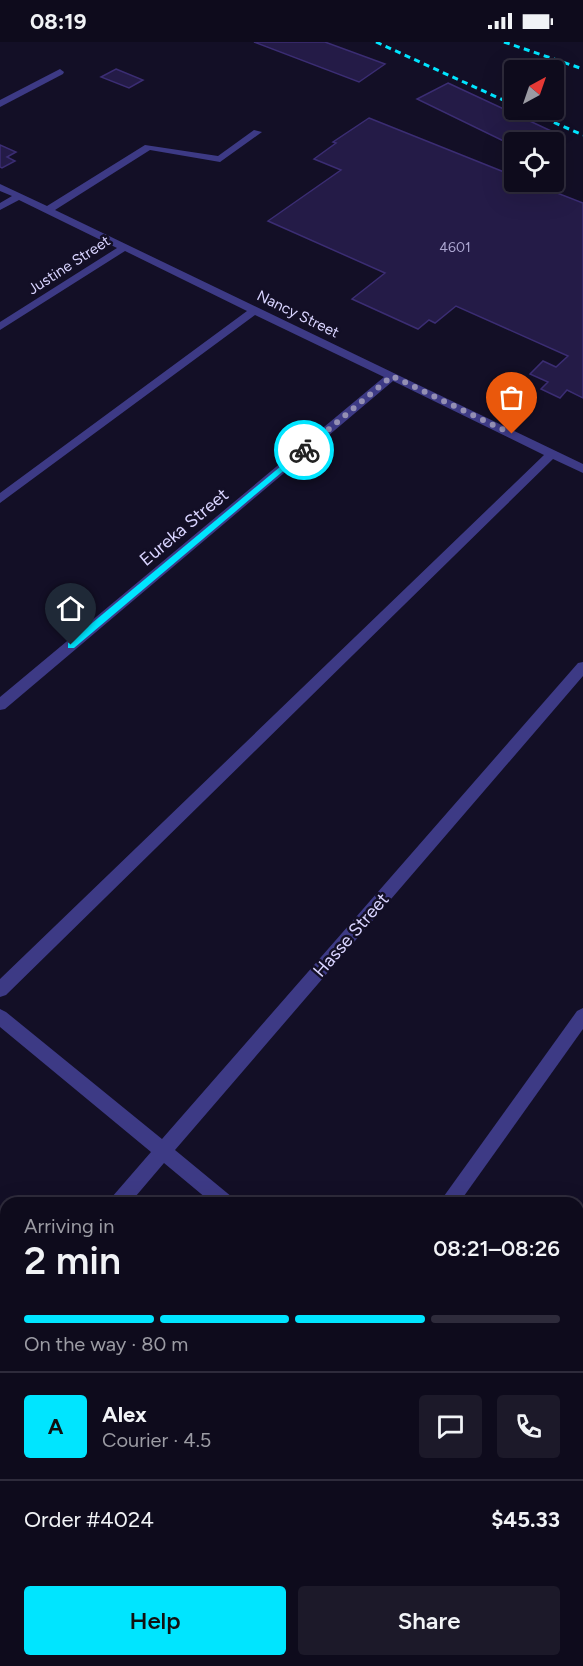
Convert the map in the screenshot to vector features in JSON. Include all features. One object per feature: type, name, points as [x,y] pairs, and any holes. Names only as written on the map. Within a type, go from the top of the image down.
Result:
[{"type":"street","points":[[0,104],[60,72]]},
{"type":"street","points":[[48,210],[148,147],[220,159],[257,132]]},
{"type":"street","name":"Nancy Street","points":[[0,187],[583,469]]},
{"type":"street","points":[[0,207],[19,196]]},
{"type":"street","name":"Justine Street","points":[[0,327],[125,247]]},
{"type":"street","points":[[0,499],[255,310]]},
{"type":"street","name":"Eureka Street","points":[[0,705],[392,376]]},
{"type":"street","points":[[0,990],[552,454]]},
{"type":"street","name":"Hasse Street","points":[[123,1197],[583,667]]},
{"type":"street","points":[[452,1197],[583,1016]]},
{"type":"street","points":[[0,1017],[219,1197]]},
{"type":"building","points":[[254,42],[325,42],[385,64],[359,82]]},
{"type":"building","points":[[116,69],[143,80],[129,88],[101,77]]},
{"type":"building","points":[[448,83],[504,109],[504,120],[527,120],[553,132],[504,132],[504,141],[417,99]]},
{"type":"building","points":[[369,118],[504,172],[504,192],[555,192],[583,203],[583,398],[567,390],[560,398],[541,389],[548,382],[530,374],[543,361],[556,367],[568,356],[456,306],[435,323],[429,320],[418,329],[352,299],[385,273],[268,221],[341,170],[314,159],[336,143],[333,142]]},
{"type":"building","points":[[0,145],[16,152],[7,157],[15,161],[2,168],[0,167]]},
{"type":"railway","points":[[376,42],[504,100]]},
{"type":"railway","points":[[504,42],[583,69]]},
{"type":"railway","points":[[548,120],[583,135]]},
{"type":"way so far","points":[[304,450],[392,376],[512,434]]},
{"type":"route","points":[[71,645],[304,450]]}]
